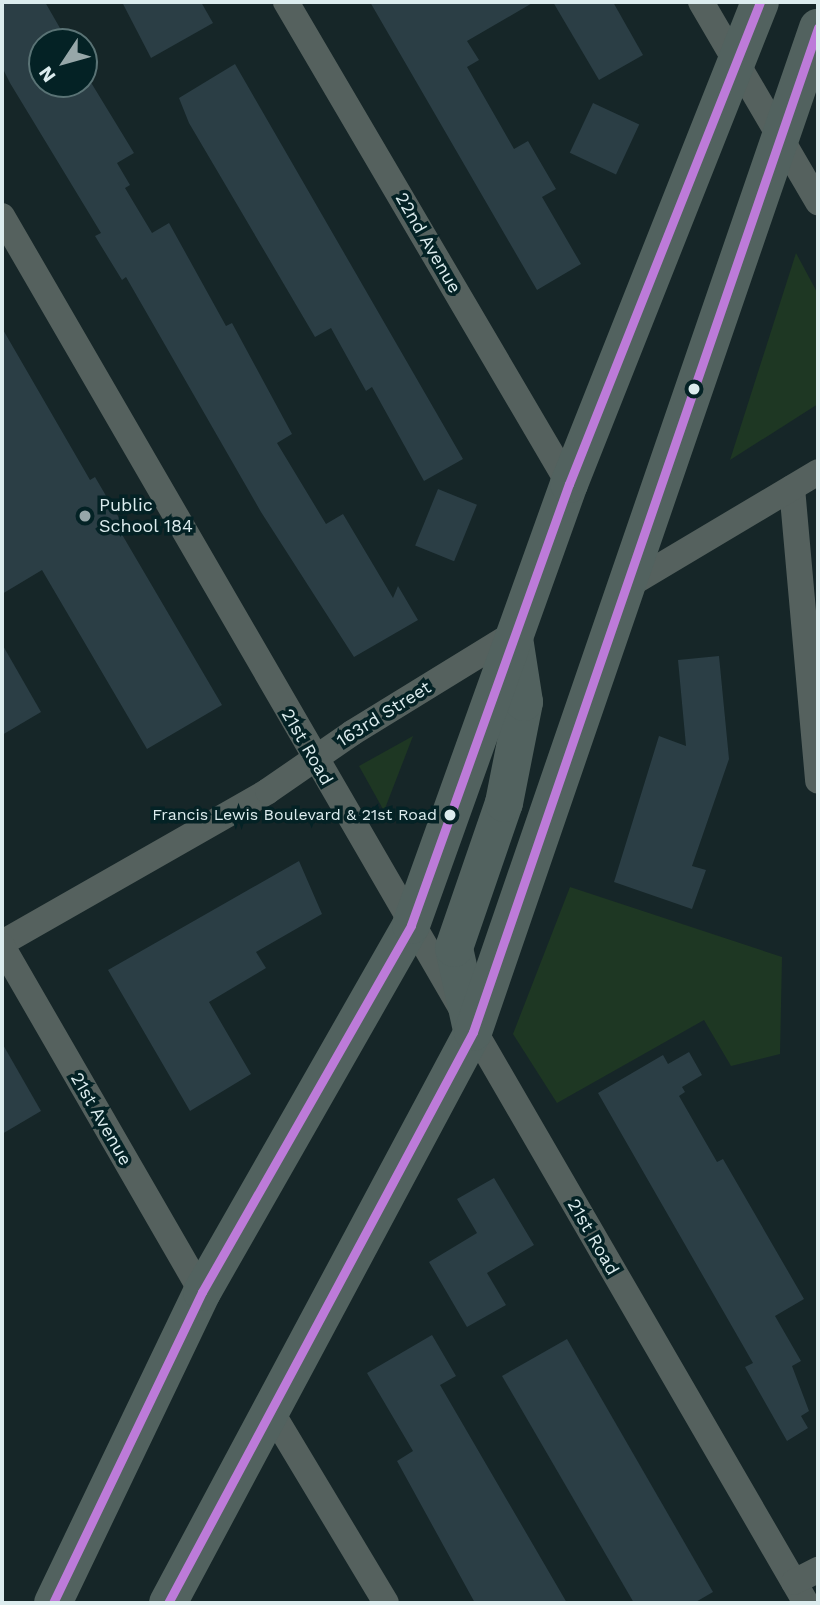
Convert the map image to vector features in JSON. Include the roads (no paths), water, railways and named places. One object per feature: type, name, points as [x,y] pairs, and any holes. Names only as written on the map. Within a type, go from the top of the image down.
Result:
[{"type":"main road","points":[[53,1603],[202,1292],[411,925],[513,634],[569,484],[738,64],[760,2]]},
{"type":"main road","points":[[168,1603],[269,1408],[473,1032],[818,28]]},
{"type":"main road","points":[[473,1032],[454,948],[504,803],[524,702],[513,634]]},
{"type":"street","name":"22nd Avenue","points":[[286,2],[569,484]]},
{"type":"street","points":[[701,2],[818,202]]},
{"type":"street","name":"21st Road","points":[[2,216],[314,759],[800,1593]]},
{"type":"street","points":[[627,586],[818,472]]},
{"type":"street","points":[[792,488],[818,781]]},
{"type":"street","name":"163rd Street","points":[[2,944],[268,791],[314,759],[513,634]]},
{"type":"street","name":"21st Avenue","points":[[2,944],[202,1292]]},
{"type":"street","points":[[269,1408],[386,1603]]},
{"type":"street","points":[[800,1593],[818,1570]]},
{"type":"place","name":"Public School 184","points":[[85,516]]},
{"type":"place","name":"Francis Lewis Boulevard & 21st Road","points":[[450,815]]}]
